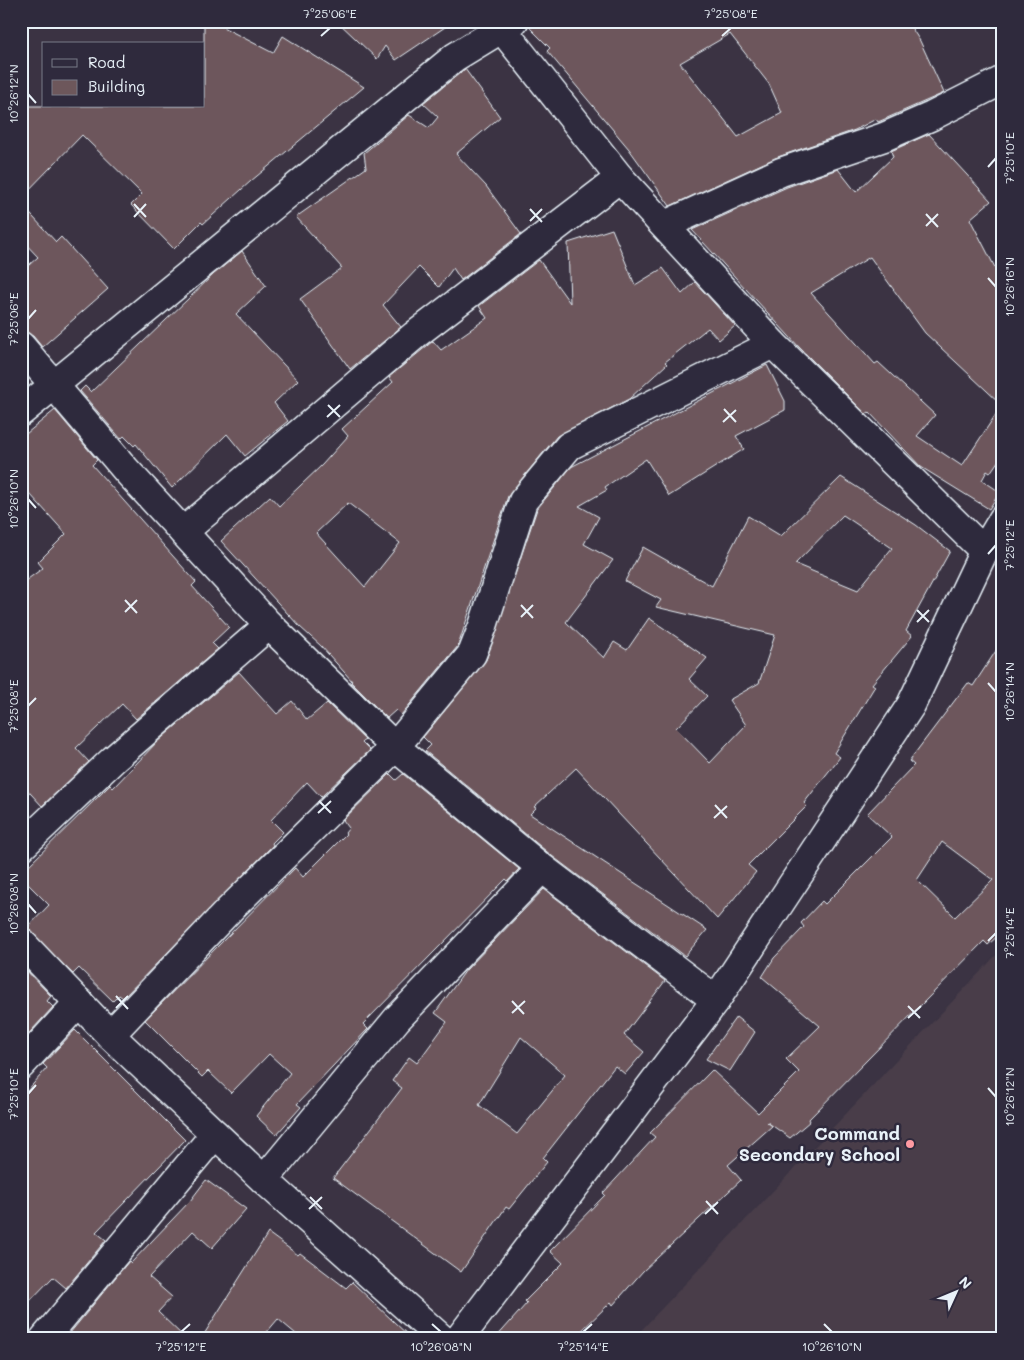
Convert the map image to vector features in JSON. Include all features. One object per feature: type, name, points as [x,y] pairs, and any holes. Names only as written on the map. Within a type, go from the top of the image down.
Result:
[{"type":"street","points":[[21,412],[455,57],[505,24],[620,178],[774,344],[984,551]]},
{"type":"street","points":[[665,225],[781,172],[884,137],[932,116],[1003,80]]},
{"type":"street","points":[[183,532],[415,335],[620,178]]},
{"type":"street","points":[[110,1035],[230,909],[395,747],[472,654],[483,626],[523,501],[569,446],[774,344]]},
{"type":"street","points":[[21,346],[126,470],[269,625],[395,747],[542,868],[716,1000]]},
{"type":"street","points":[[459,1339],[716,1000],[911,705],[984,551],[1003,519]]},
{"type":"street","points":[[21,847],[114,759],[269,625]]},
{"type":"street","points":[[264,1180],[397,1019],[542,868]]},
{"type":"street","points":[[21,942],[110,1035],[264,1180],[442,1339]]},
{"type":"street","points":[[21,1065],[79,1002]]},
{"type":"street","points":[[44,1339],[216,1134]]},
{"type":"shaded area","name":"Command Secondary School","points":[[1003,948],[1003,1339],[633,1339]]},
{"type":"building","points":[[204,21],[211,21],[273,53],[283,36],[364,87],[251,181],[203,224],[201,222],[174,249],[131,205],[142,194],[82,135],[21,198],[21,106],[42,106],[42,108],[205,108]]},
{"type":"building","points":[[337,21],[454,21],[396,60],[385,46],[377,59]]},
{"type":"building","points":[[530,21],[907,21],[920,41],[944,93],[878,122],[876,119],[855,130],[775,158],[670,206],[629,149],[547,51],[550,48],[528,26]],"holes":[[[730,34],[769,84],[782,113],[738,137],[680,63]]]},
{"type":"building","points":[[465,69],[500,117],[456,154],[486,186],[521,234],[461,280],[453,268],[439,287],[419,267],[383,305],[401,327],[350,369],[300,299],[342,268],[296,217],[366,168],[364,153],[409,115],[429,128],[438,117],[423,103]]},
{"type":"building","points":[[929,134],[991,201],[970,219],[1003,283],[1003,454],[990,473],[987,471],[982,480],[1000,492],[989,509],[921,467],[869,412],[866,414],[799,347],[692,230],[787,187],[838,169],[856,192],[893,157],[891,151]],"holes":[[[870,257],[925,333],[1002,405],[962,466],[917,436],[935,415],[878,362],[875,364],[811,293]]]},
{"type":"building","points":[[21,204],[56,242],[61,237],[108,289],[42,347],[33,336],[21,331],[21,272],[38,257],[21,239]]},
{"type":"building","points":[[612,229],[635,285],[663,268],[682,294],[695,282],[735,326],[719,340],[708,328],[665,362],[667,364],[629,399],[557,436],[508,496],[458,646],[401,715],[396,710],[387,718],[351,682],[321,646],[300,627],[221,541],[270,496],[279,506],[322,465],[348,436],[342,429],[393,382],[389,377],[433,341],[441,350],[487,318],[479,306],[539,260],[570,303],[568,243]],"holes":[[[348,503],[400,543],[365,587],[316,533]]]},
{"type":"building","points":[[242,251],[266,286],[236,314],[298,380],[274,403],[288,421],[245,456],[227,434],[172,488],[136,444],[134,446],[124,436],[121,439],[80,391],[85,386],[91,392],[214,274]]},
{"type":"building","points":[[767,365],[785,401],[785,410],[736,436],[744,449],[669,496],[646,459],[605,487],[607,490],[579,506],[599,517],[584,544],[613,560],[566,622],[604,658],[614,642],[627,650],[649,618],[707,658],[689,679],[707,696],[676,728],[710,763],[746,725],[729,700],[759,683],[775,635],[656,607],[661,600],[625,581],[643,547],[712,586],[748,516],[781,536],[841,477],[916,525],[950,551],[906,631],[912,636],[872,684],[875,686],[834,753],[840,757],[804,803],[807,806],[748,865],[756,872],[717,919],[576,768],[534,807],[536,808],[530,814],[707,930],[685,956],[552,856],[425,751],[431,745],[423,737],[486,660],[537,509],[571,467]],"holes":[[[843,515],[892,548],[858,590],[795,564]]]},
{"type":"building","points":[[55,410],[97,460],[92,465],[196,582],[192,586],[229,627],[212,643],[218,649],[136,719],[122,704],[76,748],[89,762],[42,806],[21,783],[21,584],[43,568],[38,562],[66,534],[21,484],[21,438]]},
{"type":"building","points":[[1003,640],[1003,931],[988,945],[984,941],[809,1119],[810,1121],[790,1138],[767,1122],[772,1126],[728,1165],[741,1180],[643,1271],[613,1305],[611,1302],[573,1339],[495,1339],[527,1303],[525,1301],[563,1263],[550,1251],[605,1195],[603,1193],[655,1137],[650,1133],[712,1070],[758,1113],[799,1072],[786,1059],[820,1026],[762,977],[774,958],[804,927],[801,923],[822,901],[825,904],[892,837],[867,814],[914,765],[909,761],[968,683],[973,686]],"holes":[[[942,842],[993,880],[955,917],[917,880]]]},
{"type":"building","points":[[239,672],[277,714],[292,701],[307,720],[327,703],[365,740],[362,742],[370,750],[321,797],[307,782],[271,820],[283,832],[272,843],[273,845],[123,998],[119,995],[113,1001],[79,968],[73,974],[27,928],[49,905],[21,877],[21,873],[110,785],[113,788],[157,742]]},
{"type":"building","points":[[390,774],[396,780],[403,774],[519,869],[508,881],[506,879],[363,1024],[368,1029],[297,1104],[301,1107],[276,1135],[256,1116],[290,1073],[269,1054],[231,1093],[208,1071],[202,1077],[145,1020],[295,868],[303,877],[346,834],[349,828],[343,820]]},
{"type":"building","points":[[544,889],[665,981],[624,1035],[644,1052],[625,1074],[615,1066],[543,1158],[547,1162],[509,1209],[506,1207],[461,1272],[333,1178],[402,1088],[392,1081],[409,1057],[417,1063],[447,1022],[435,1013],[466,970]],"holes":[[[521,1037],[565,1075],[517,1134],[479,1105]]]},
{"type":"building","points":[[21,965],[51,996],[47,1001],[53,1007],[22,1041]]},
{"type":"building","points":[[736,1017],[755,1032],[730,1071],[706,1059]]},
{"type":"building","points":[[75,1030],[185,1140],[96,1232],[106,1240],[66,1288],[53,1277],[21,1310],[21,1098],[47,1068],[43,1064]]},
{"type":"building","points":[[206,1180],[246,1209],[212,1248],[193,1231],[149,1277],[172,1297],[158,1312],[186,1339],[65,1339],[129,1261],[131,1263],[190,1201]]},
{"type":"building","points":[[268,1233],[298,1255],[300,1253],[346,1288],[352,1282],[412,1339],[302,1339],[278,1319],[261,1339],[201,1339]]},
{"type":"place","name":"Command Secondary School","points":[[910,1144]]}]
